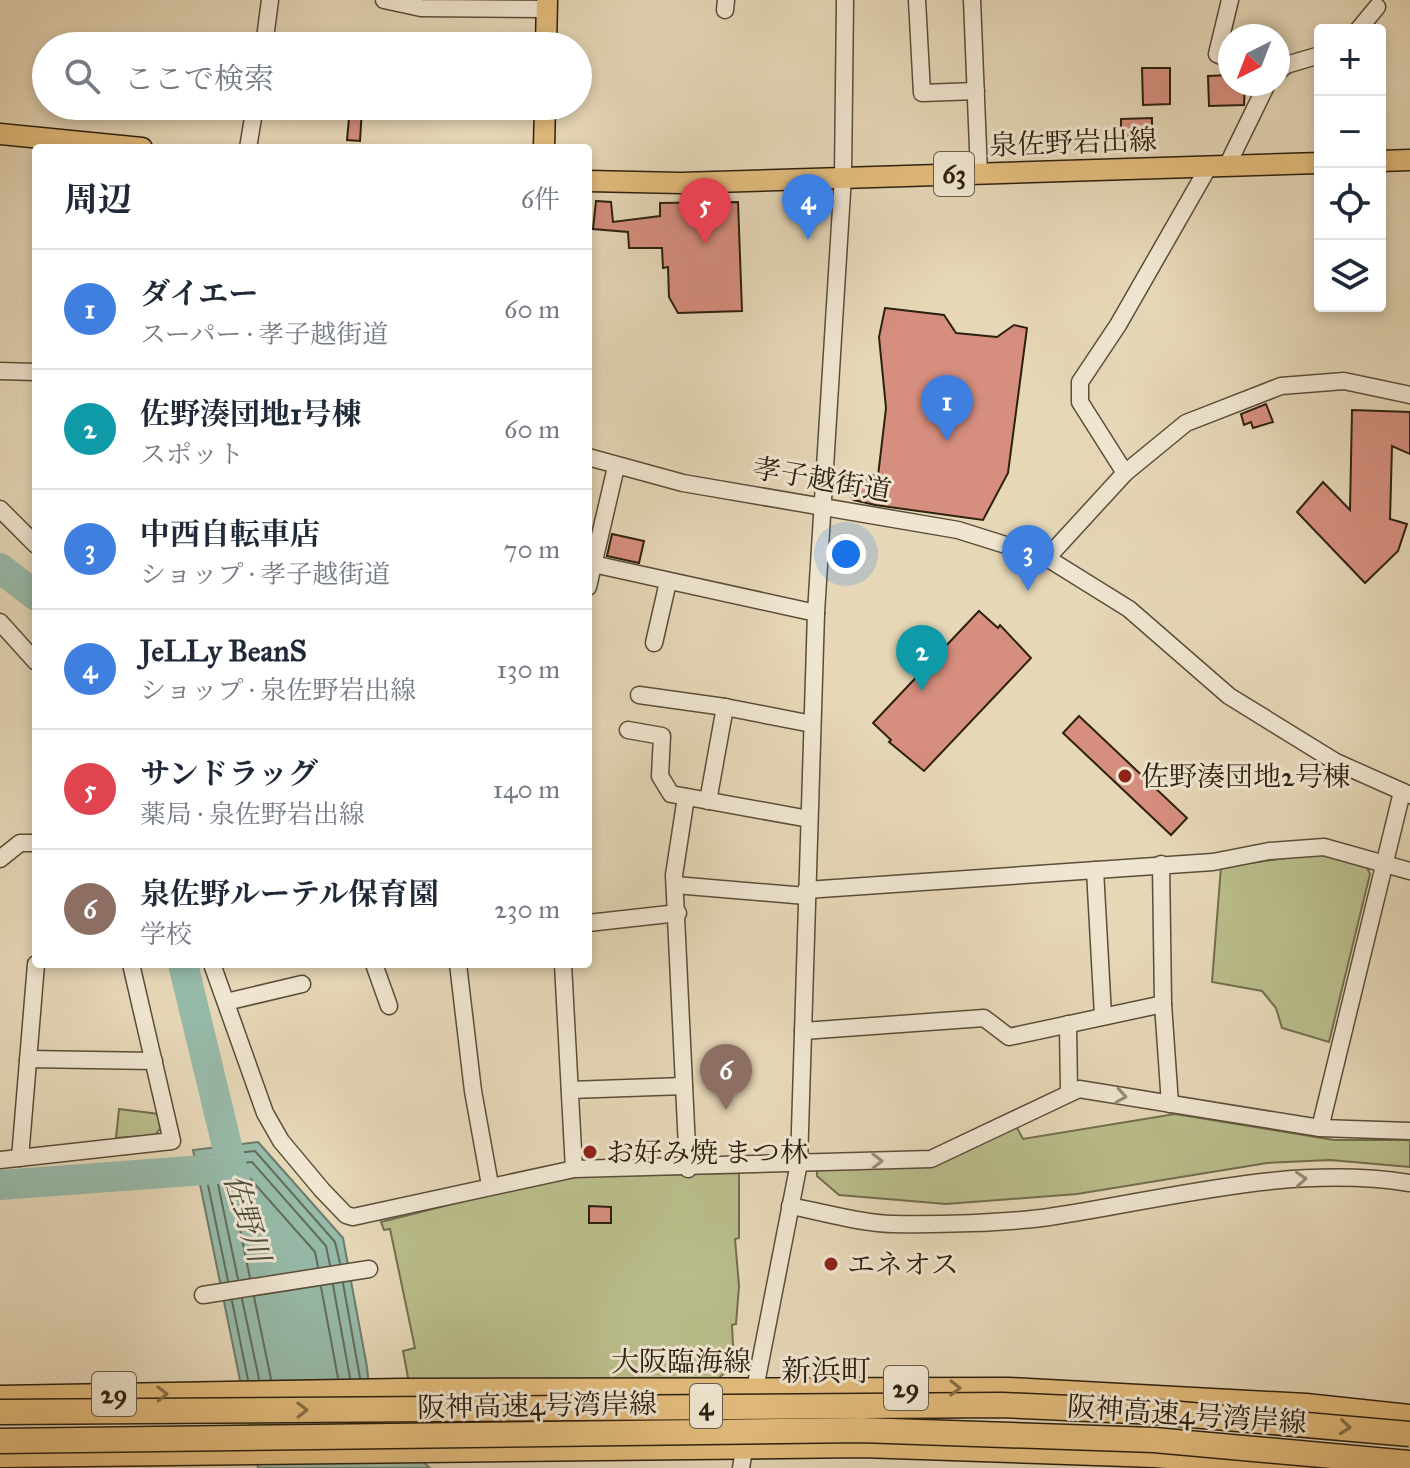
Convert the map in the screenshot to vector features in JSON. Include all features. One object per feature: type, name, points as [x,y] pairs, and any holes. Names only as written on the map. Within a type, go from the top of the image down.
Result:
[{"type":"highway","name":"阪神高速4号湾岸線","points":[[0,1412],[1002,1405],[1305,1422],[1410,1434]]},
{"type":"highway","name":"阪神高速4号湾岸線","points":[[0,1441],[860,1430],[1154,1440],[1410,1463]]},
{"type":"main road","points":[[546,32],[547,4]]},
{"type":"main road","points":[[544,144],[545,120]]},
{"type":"main road","points":[[0,134],[101,144]]},
{"type":"main road","points":[[1386,161],[1410,160]]},
{"type":"main road","name":"泉佐野岩出線","points":[[592,181],[681,183],[1314,163]]},
{"type":"main road","name":"大阪臨海線","points":[[0,1396],[401,1389],[1009,1388],[1291,1403],[1410,1415]]},
{"type":"main road","name":"29","points":[[0,1457],[745,1447],[1001,1450],[1305,1468]]},
{"type":"street","points":[[266,32],[270,0]]},
{"type":"street","points":[[384,0],[421,8],[547,4]]},
{"type":"street","points":[[741,1468],[799,1163],[816,613],[843,176],[845,0]]},
{"type":"street","points":[[917,0],[922,93],[976,91]]},
{"type":"street","points":[[972,0],[979,173]]},
{"type":"street","points":[[1224,24],[1230,0]]},
{"type":"street","points":[[1363,24],[1377,7]]},
{"type":"street","points":[[1290,64],[1314,57]]},
{"type":"street","points":[[1125,473],[1080,402],[1080,382],[1260,96]]},
{"type":"street","points":[[249,144],[253,120]]},
{"type":"street","points":[[0,371],[32,372]]},
{"type":"street","points":[[1047,558],[1125,473],[1186,423],[1281,386],[1344,381],[1410,395]]},
{"type":"street","name":"孝子越街道","points":[[592,458],[683,483],[958,530],[1047,558],[1129,609],[1229,696],[1336,762],[1407,793]]},
{"type":"street","points":[[592,569],[616,467]]},
{"type":"street","points":[[0,509],[32,541]]},
{"type":"street","points":[[593,564],[816,613]]},
{"type":"street","points":[[654,643],[668,582]]},
{"type":"street","points":[[0,622],[32,658]]},
{"type":"street","points":[[639,695],[812,724]]},
{"type":"street","points":[[708,801],[725,707]]},
{"type":"street","points":[[628,730],[662,736],[660,776],[671,794],[809,819]]},
{"type":"street","points":[[1320,1128],[1383,862],[1407,793]]},
{"type":"street","points":[[686,797],[675,885],[688,1169]]},
{"type":"street","points":[[0,859],[20,843],[32,843]]},
{"type":"street","points":[[675,885],[806,893],[1213,862],[1269,851],[1324,847],[1410,871]]},
{"type":"street","points":[[1161,864],[1163,1004],[1170,1104]]},
{"type":"street","points":[[1095,870],[1103,1016]]},
{"type":"street","points":[[592,923],[678,913]]},
{"type":"street","points":[[20,1158],[36,968]]},
{"type":"street","points":[[0,1160],[172,1141],[132,968]]},
{"type":"street","points":[[213,968],[265,1113],[281,1141],[346,1215],[359,1216],[574,1169],[688,1169],[931,1159],[1079,1089],[1320,1128],[1410,1131]]},
{"type":"street","points":[[375,968],[389,1006]]},
{"type":"street","points":[[458,968],[473,1091],[490,1185]]},
{"type":"street","points":[[563,968],[574,1169]]},
{"type":"street","points":[[226,1002],[302,984]]},
{"type":"street","points":[[803,1031],[984,1018],[1009,1037],[1163,1004]]},
{"type":"street","points":[[1068,1024],[1069,1093]]},
{"type":"street","points":[[28,1059],[154,1061]]},
{"type":"street","points":[[570,1090],[684,1086]]},
{"type":"street","points":[[790,1206],[890,1224],[1047,1218],[1189,1190],[1302,1178],[1383,1179],[1410,1183]]},
{"type":"street","points":[[203,1295],[369,1269]]},
{"type":"green space","points":[[1316,854],[1366,865],[1370,874],[1329,1042],[1282,1028],[1276,1008],[1262,991],[1212,982],[1221,867]]},
{"type":"green space","points":[[119,1109],[159,1114],[163,1125],[155,1135],[116,1138]]},
{"type":"green space","points":[[1175,1114],[1334,1140],[1410,1140],[1410,1167],[1330,1160],[1267,1163],[1077,1194],[946,1204],[839,1195],[817,1176],[817,1169],[931,1163],[1016,1126],[1023,1139]]},
{"type":"green space","points":[[739,1173],[739,1238],[735,1239],[739,1286],[736,1324],[732,1325],[734,1364],[718,1379],[409,1383],[403,1351],[415,1348],[390,1229],[384,1230],[381,1222],[560,1177]]},
{"type":"water","points":[[258,1142],[343,1238],[367,1367],[372,1417],[430,1468],[258,1468],[193,1150]]},
{"type":"building","points":[[1142,68],[1170,68],[1170,104],[1143,105]]},
{"type":"building","points":[[1208,76],[1218,76],[1218,96],[1244,96],[1244,105],[1209,106]]},
{"type":"building","points":[[1152,118],[1152,140],[1121,141],[1121,119]]},
{"type":"building","points":[[349,120],[361,120],[360,141],[347,140]]},
{"type":"building","points":[[596,201],[611,202],[613,222],[660,216],[660,203],[738,202],[742,311],[678,313],[669,297],[668,267],[663,268],[662,248],[629,248],[628,232],[593,229]]},
{"type":"building","points":[[885,308],[944,315],[956,333],[997,337],[1014,325],[1027,328],[1008,473],[983,520],[875,505],[854,500],[845,489],[848,472],[878,476],[886,408],[879,337]]},
{"type":"building","points":[[1266,404],[1273,422],[1253,428],[1251,422],[1244,425],[1241,414]]},
{"type":"building","points":[[1352,410],[1410,412],[1410,454],[1392,446],[1390,519],[1407,524],[1398,551],[1365,583],[1297,512],[1323,482],[1350,510]]},
{"type":"building","points":[[612,534],[644,541],[639,563],[607,556]]},
{"type":"building","points":[[979,611],[998,628],[1000,625],[1031,658],[924,771],[889,742],[891,740],[873,723]]},
{"type":"building","name":"佐野湊団地2号棟","points":[[1079,716],[1187,818],[1171,835],[1063,733]]},
{"type":"building","points":[[589,1206],[611,1207],[611,1223],[589,1223]]},
{"type":"waterway","name":"佐野川","points":[[0,568],[32,593]]},
{"type":"waterway","name":"佐野川","points":[[184,968],[236,1183]]},
{"type":"waterway","points":[[0,1185],[231,1168]]},
{"type":"place","name":"JeLLy BeanS","points":[[808,240]]},
{"type":"place","name":"サンドラッグ","points":[[705,244]]},
{"type":"place","name":"ダイエー","points":[[947,441]]},
{"type":"place","name":"中西自転車店","points":[[1028,591]]},
{"type":"place","name":"佐野湊団地1号棟","points":[[922,691]]},
{"type":"place","name":"佐野湊団地2号棟","points":[[1125,776]]},
{"type":"place","name":"泉佐野ルーテル保育園","points":[[726,1110]]},
{"type":"place","name":"お好み焼 まつ林","points":[[590,1152]]},
{"type":"place","name":"エネオス","points":[[831,1264]]},
{"type":"district","name":"新浜町","points":[[826,1371]]}]
